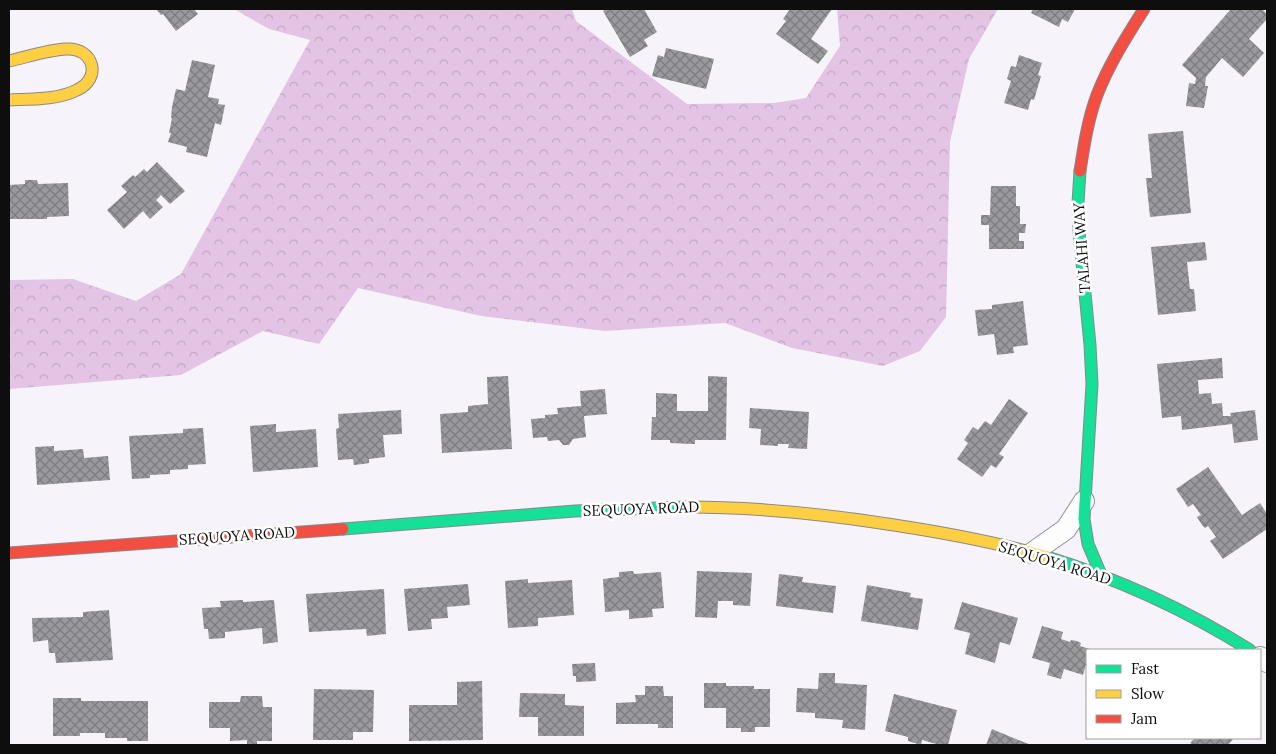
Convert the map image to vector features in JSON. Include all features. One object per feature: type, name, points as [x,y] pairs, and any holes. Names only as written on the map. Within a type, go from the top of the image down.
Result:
[{"type":"street","name":"TALAHI WAY","points":[[1102,577],[1092,557],[1087,537],[1084,500],[1091,426],[1092,375],[1079,241],[1079,179],[1084,147],[1097,96],[1126,39],[1144,9]]},
{"type":"street","points":[[9,61],[74,48],[89,56],[92,70],[86,85],[68,94],[9,100]]},
{"type":"street","name":"TALAHI WAY","points":[[1032,553],[1066,529],[1084,500]]},
{"type":"street","name":"SEQUOYA ROAD","points":[[9,553],[557,512],[708,507],[772,510],[848,517],[938,532],[1032,553],[1154,597],[1211,626],[1248,649]]},
{"type":"green space","points":[[234,9],[572,9],[576,21],[687,104],[774,103],[806,98],[840,46],[837,9],[998,9],[969,59],[950,142],[946,317],[920,351],[883,366],[792,348],[725,323],[605,331],[481,316],[358,288],[319,344],[263,331],[181,375],[9,389],[9,280],[73,279],[136,301],[181,274],[310,40],[269,29]]},
{"type":"building","points":[[156,9],[194,9],[198,14],[176,31],[163,14],[161,15]]},
{"type":"building","points":[[606,9],[644,9],[657,32],[644,40],[648,46],[630,57],[603,11]]},
{"type":"building","points":[[790,9],[832,9],[811,39],[828,51],[818,64],[776,34],[786,21],[783,19]]},
{"type":"building","points":[[1033,9],[1075,9],[1068,22],[1062,19],[1059,27],[1031,13]]},
{"type":"building","points":[[1231,9],[1262,9],[1267,14],[1267,19],[1249,39],[1264,53],[1243,77],[1222,58],[1206,77],[1205,86],[1208,86],[1204,108],[1186,106],[1189,83],[1195,84],[1196,78],[1182,65]]},
{"type":"building","points":[[666,48],[714,59],[706,89],[652,76],[658,55],[664,57]]},
{"type":"building","points":[[1019,55],[1042,63],[1038,75],[1041,76],[1034,100],[1031,99],[1028,110],[1004,103],[1011,81],[1007,79],[1011,66],[1016,67]]},
{"type":"building","points":[[192,60],[215,65],[208,97],[219,99],[218,104],[225,105],[221,125],[215,123],[207,157],[186,152],[187,147],[168,142],[171,133],[169,133],[176,89],[185,91]]},
{"type":"building","points":[[1183,131],[1191,213],[1150,217],[1146,178],[1152,178],[1148,134]]},
{"type":"building","points":[[157,162],[185,191],[170,204],[161,195],[156,200],[163,207],[150,219],[143,211],[124,229],[107,210],[127,192],[121,186],[133,175],[135,177],[144,169],[147,172]]},
{"type":"building","points":[[25,180],[37,180],[38,184],[68,183],[69,216],[47,217],[47,219],[9,219],[9,185],[25,184]]},
{"type":"building","points":[[991,186],[1016,186],[1016,206],[1020,206],[1020,224],[1026,224],[1025,233],[1019,233],[1019,241],[1024,241],[1024,249],[989,249],[989,225],[981,225],[981,215],[990,215]]},
{"type":"building","points":[[1205,242],[1207,260],[1187,262],[1190,289],[1194,289],[1196,311],[1158,315],[1151,247]]},
{"type":"building","points":[[1023,301],[1028,345],[1013,347],[1014,353],[997,355],[994,334],[978,336],[975,310],[992,309],[992,305]]},
{"type":"building","points":[[1222,358],[1223,378],[1198,380],[1199,394],[1211,393],[1212,404],[1222,403],[1223,416],[1231,416],[1230,413],[1255,410],[1258,440],[1234,443],[1232,424],[1182,430],[1181,416],[1162,418],[1157,364]]},
{"type":"building","points":[[508,376],[512,449],[442,453],[440,414],[468,412],[468,406],[488,404],[487,377]]},
{"type":"building","points":[[708,376],[727,377],[726,440],[695,440],[695,444],[692,444],[670,443],[670,440],[651,440],[652,417],[656,417],[656,393],[677,394],[677,411],[708,411]]},
{"type":"building","points":[[605,389],[607,414],[584,416],[586,437],[573,439],[569,445],[563,445],[559,440],[548,441],[547,437],[533,438],[531,419],[545,418],[545,415],[558,414],[557,408],[581,406],[580,391]]},
{"type":"building","points":[[1009,399],[1028,413],[999,454],[1004,457],[996,468],[991,465],[982,477],[957,459],[968,443],[964,440],[973,427],[978,430],[985,421],[991,425]]},
{"type":"building","points":[[750,408],[809,412],[807,449],[788,448],[789,444],[778,444],[778,446],[760,445],[761,429],[749,428]]},
{"type":"building","points":[[401,410],[402,434],[383,435],[385,457],[369,459],[369,463],[354,465],[353,459],[338,460],[336,429],[339,428],[338,414]]},
{"type":"building","points":[[276,424],[276,432],[316,429],[318,467],[253,472],[250,426]]},
{"type":"building","points":[[203,428],[206,464],[188,465],[188,469],[170,470],[170,474],[150,475],[150,478],[132,479],[129,436],[183,433],[183,429]]},
{"type":"building","points":[[54,446],[54,451],[83,449],[84,458],[108,456],[110,480],[37,485],[35,447]]},
{"type":"building","points":[[1208,467],[1242,515],[1260,503],[1267,514],[1267,529],[1223,559],[1210,541],[1216,537],[1208,526],[1205,528],[1202,525],[1197,517],[1201,515],[1193,504],[1188,507],[1176,489]]},
{"type":"building","points":[[633,571],[634,574],[661,572],[664,608],[652,609],[653,617],[629,619],[629,610],[605,612],[603,579],[619,577],[619,572]]},
{"type":"building","points":[[697,571],[752,573],[750,606],[733,605],[733,601],[718,601],[717,618],[695,617]]},
{"type":"building","points":[[779,574],[803,577],[802,582],[836,586],[833,613],[776,606]]},
{"type":"building","points":[[528,579],[528,583],[572,580],[574,615],[538,618],[538,626],[508,628],[505,581]]},
{"type":"building","points":[[468,584],[470,605],[447,607],[448,618],[431,619],[432,629],[408,631],[404,589]]},
{"type":"building","points":[[867,585],[911,593],[910,597],[923,599],[918,630],[861,621]]},
{"type":"building","points":[[384,589],[386,634],[367,636],[366,629],[309,632],[306,594]]},
{"type":"building","points":[[243,600],[243,602],[274,600],[278,642],[263,644],[262,628],[225,632],[225,638],[209,639],[208,629],[204,629],[202,608],[221,607],[220,601]]},
{"type":"building","points":[[962,602],[1018,618],[1010,645],[1000,642],[995,663],[965,654],[970,633],[954,629]]},
{"type":"building","points":[[109,610],[113,660],[56,663],[55,653],[49,653],[48,640],[33,642],[32,618],[83,617],[83,612]]},
{"type":"building","points":[[1042,626],[1063,632],[1061,639],[1070,642],[1071,640],[1077,641],[1081,643],[1080,646],[1090,649],[1086,649],[1086,664],[1083,675],[1064,669],[1061,679],[1047,675],[1050,663],[1032,658]]},
{"type":"building","points":[[595,663],[596,681],[576,682],[576,676],[573,676],[572,664]]},
{"type":"building","points":[[819,673],[835,673],[835,683],[867,685],[865,730],[842,728],[843,720],[815,718],[815,713],[796,712],[797,688],[818,689]]},
{"type":"building","points":[[482,681],[483,740],[409,741],[409,705],[457,705],[457,682]]},
{"type":"building","points":[[704,683],[726,683],[726,686],[754,686],[754,689],[770,689],[770,727],[755,727],[755,732],[741,732],[741,728],[726,728],[726,708],[704,708]]},
{"type":"building","points":[[645,686],[663,686],[664,696],[673,696],[673,728],[658,728],[658,724],[616,724],[616,703],[636,702],[635,695],[645,695]]},
{"type":"building","points":[[314,689],[374,690],[373,732],[353,732],[353,740],[313,740]]},
{"type":"building","points":[[520,693],[565,694],[565,705],[584,706],[584,736],[538,736],[538,717],[519,717]]},
{"type":"building","points":[[894,694],[957,710],[948,745],[940,745],[922,740],[921,745],[908,741],[908,737],[885,731]]},
{"type":"building","points":[[241,696],[262,696],[263,707],[272,707],[272,741],[257,741],[257,745],[247,745],[247,740],[230,741],[230,728],[209,728],[209,702],[240,702]]},
{"type":"building","points":[[53,698],[81,698],[81,701],[148,701],[148,741],[127,741],[127,738],[105,738],[105,733],[80,733],[80,736],[53,736]]},
{"type":"building","points":[[992,729],[1011,737],[1031,745],[986,745]]},
{"type":"building","points":[[1194,739],[1233,739],[1228,745],[1193,745],[1190,743]]},
{"type":"traffic: fast","points":[[1080,171],[1079,231],[1092,384],[1084,519],[1088,544],[1102,577]]},
{"type":"traffic: fast","points":[[343,529],[575,511],[686,507]]},
{"type":"traffic: fast","points":[[1047,557],[1100,575],[1152,597],[1226,635],[1248,649]]},
{"type":"traffic: slow","points":[[9,61],[52,51],[75,50],[83,53],[88,58],[92,71],[85,85],[61,96],[9,100]]},
{"type":"traffic: slow","points":[[686,507],[764,510],[868,521],[971,538],[1047,557]]},
{"type":"traffic: jam","points":[[1080,171],[1089,123],[1097,95],[1113,61],[1144,9]]},
{"type":"traffic: jam","points":[[9,553],[343,529]]}]
